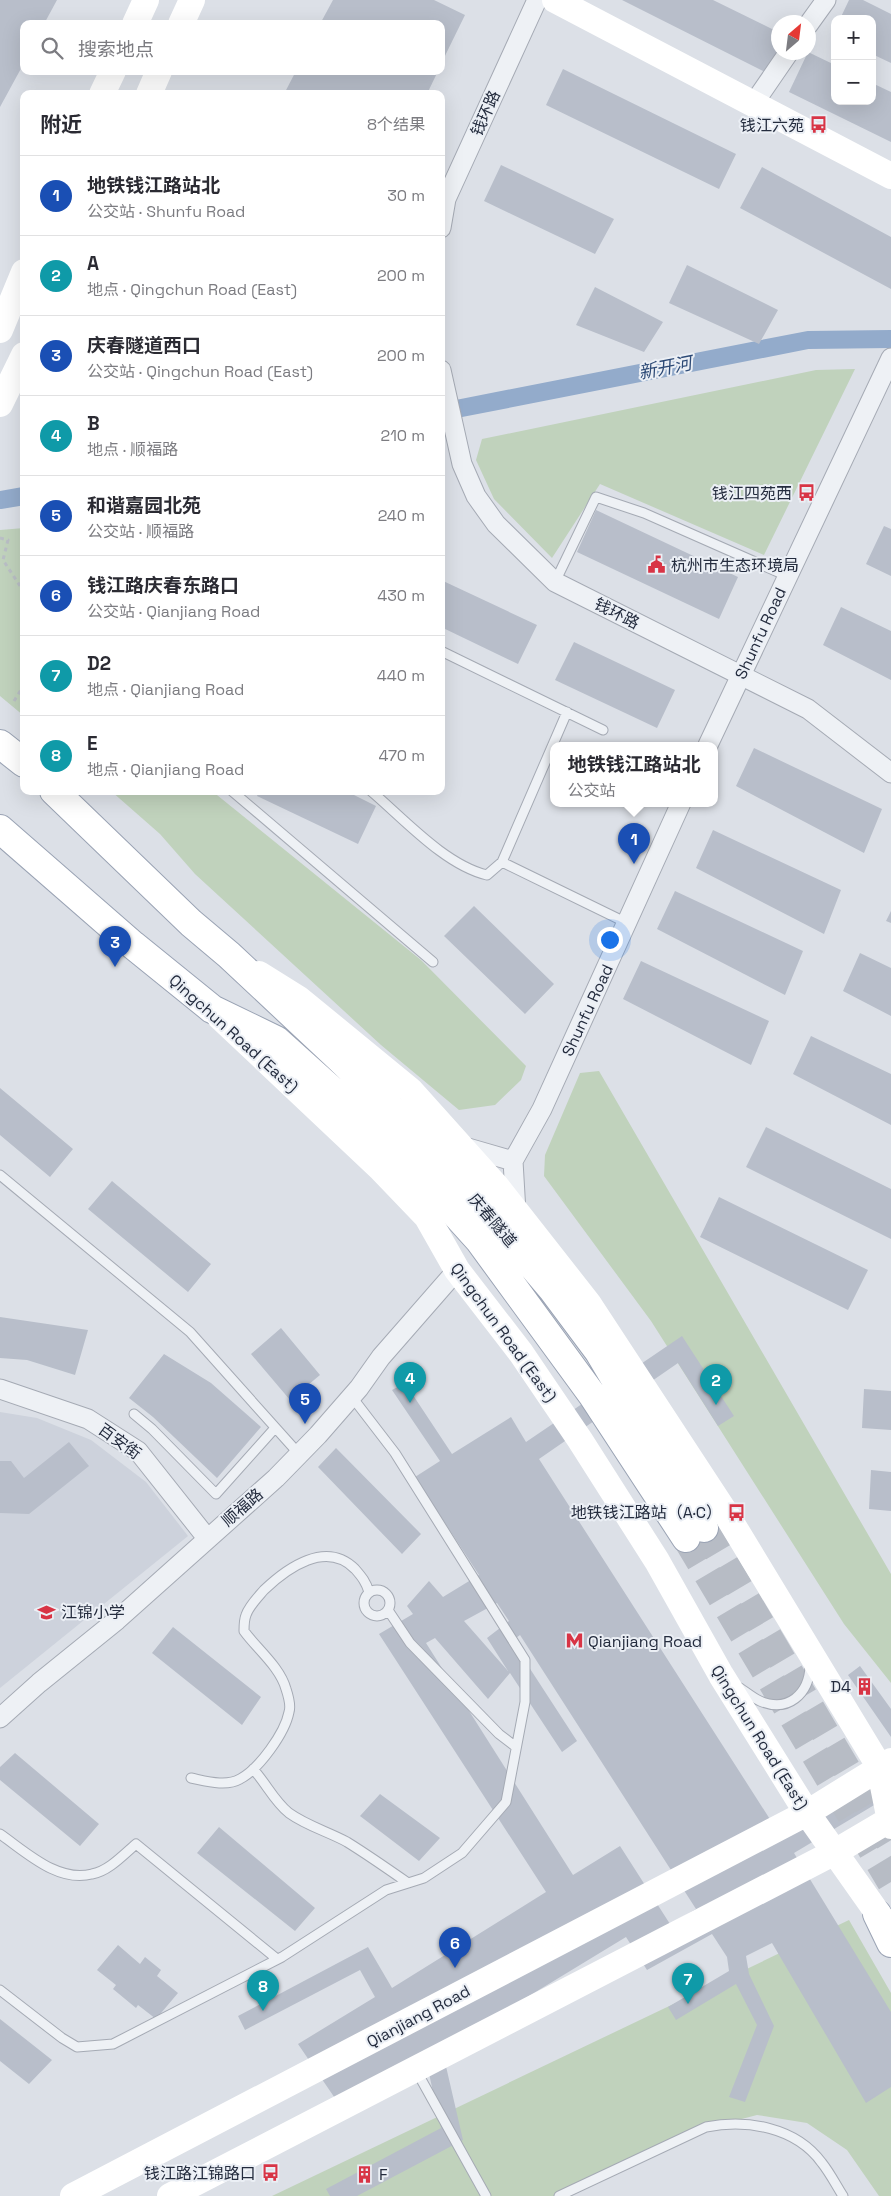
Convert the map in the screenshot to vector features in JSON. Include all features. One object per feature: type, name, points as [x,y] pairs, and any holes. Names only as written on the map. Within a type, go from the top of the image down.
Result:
[{"type":"main road","points":[[137,20],[146,0]]},
{"type":"main road","points":[[183,20],[192,0]]},
{"type":"main road","points":[[555,0],[891,176]]},
{"type":"main road","points":[[104,90],[111,75]]},
{"type":"main road","points":[[151,90],[157,75]]},
{"type":"main road","points":[[0,329],[20,282]]},
{"type":"main road","points":[[0,404],[20,363]]},
{"type":"main road","points":[[0,744],[20,760]]},
{"type":"main road","points":[[58,795],[191,923],[230,955],[299,999],[410,1090],[497,1187],[588,1304],[725,1512],[810,1650],[885,1764],[891,1822],[170,2196]]},
{"type":"main road","name":"Qingchun Road (East)","points":[[0,830],[118,932],[212,1009],[380,1168],[426,1217],[457,1270],[521,1353],[585,1448],[656,1561],[721,1675],[807,1813],[884,1923]]},
{"type":"main road","name":"庆春隧道","points":[[212,1009],[276,1040],[395,1147],[479,1240],[695,1533],[599,1352],[552,1289],[436,1152],[230,955]]},
{"type":"main road","name":"Qianjiang Road","points":[[73,2196],[807,1813],[885,1764]]},
{"type":"main road","points":[[884,1923],[891,1943]]},
{"type":"street","name":"钱环路","points":[[445,205],[537,0]]},
{"type":"street","points":[[815,15],[826,0]]},
{"type":"street","points":[[754,103],[784,60]]},
{"type":"street","name":"Shunfu Road","points":[[709,742],[889,362]]},
{"type":"street","name":"钱环路","points":[[445,389],[462,464],[476,496],[496,524],[555,582],[808,709],[891,773]]},
{"type":"street","name":"Shunfu Road","points":[[513,1161],[542,1109],[679,807]]},
{"type":"street","points":[[461,1146],[513,1161],[516,1212]]},
{"type":"street","name":"顺福路","points":[[0,1718],[39,1683],[117,1620],[276,1478],[352,1397],[381,1357],[457,1270]]},
{"type":"street","name":"百安街","points":[[0,1389],[88,1419],[138,1451],[207,1538]]},
{"type":"lane","points":[[555,582],[596,497],[644,513],[787,576]]},
{"type":"lane","points":[[445,653],[604,730]]},
{"type":"lane","points":[[555,742],[568,712]]},
{"type":"lane","points":[[376,795],[451,860],[472,871],[487,875],[502,862],[550,753]]},
{"type":"lane","points":[[237,795],[434,962]]},
{"type":"lane","points":[[502,862],[627,923]]},
{"type":"lane","points":[[0,1175],[190,1332],[299,1454]]},
{"type":"lane","points":[[0,1990],[62,2038],[77,2047],[114,2044],[277,1960],[386,1890],[424,1878],[462,1853],[506,1802],[525,1702],[525,1660],[395,1453],[352,1397]]},
{"type":"lane","points":[[134,1414],[152,1429],[216,1494],[276,1428]]},
{"type":"lane","points":[[191,1778],[215,1783],[239,1780],[253,1769],[266,1754],[281,1732],[290,1711],[286,1688],[274,1666],[244,1631],[246,1614],[254,1601],[277,1577],[301,1562],[319,1557],[335,1556],[350,1564],[365,1580],[368,1592]]},
{"type":"lane","points":[[376,1589],[383,1590],[388,1595],[390,1603],[388,1610],[384,1614],[370,1615],[363,1604],[364,1597],[368,1592],[376,1589]]},
{"type":"lane","points":[[388,1610],[410,1643],[499,1734],[516,1747]]},
{"type":"lane","points":[[721,1675],[759,1701],[779,1706],[790,1702],[801,1692],[810,1679],[810,1650]]},
{"type":"lane","points":[[253,1769],[277,1801],[289,1813],[348,1843],[408,1883]]},
{"type":"lane","points":[[0,1834],[45,1866],[79,1875],[93,1874],[108,1866],[136,1844],[277,1960]]},
{"type":"lane","points":[[415,2069],[486,2196]]},
{"type":"lane","points":[[559,2196],[706,2127],[726,2123],[755,2124],[782,2133],[804,2145],[821,2162],[843,2196]]},
{"type":"path","points":[[0,538],[8,540],[1,561],[20,587]]},
{"type":"path","points":[[14,701],[20,691]]},
{"type":"shaded area","name":"江锦小学","points":[[0,1412],[37,1418],[91,1440],[146,1482],[188,1536],[0,1688]]},
{"type":"green space","points":[[855,369],[764,555],[600,484],[552,558],[494,499],[476,460],[482,439],[816,370]]},
{"type":"green space","points":[[20,528],[20,713],[0,696],[0,530]]},
{"type":"green space","points":[[116,795],[217,795],[421,960],[526,1066],[521,1080],[495,1105],[459,1110],[381,1045],[195,874],[160,834]]},
{"type":"green space","points":[[599,1071],[891,1574],[891,1683],[844,1624],[651,1321],[544,1176],[545,1155],[580,1073]]},
{"type":"green space","points":[[849,1920],[891,1993],[891,2196],[879,2196],[847,2150],[807,2123],[757,2115],[703,2129],[570,2196],[272,2196]]},
{"type":"building","points":[[0,0],[57,0],[46,20],[20,20],[20,70],[0,107]]},
{"type":"building","points":[[333,0],[434,0],[465,15],[445,56],[445,20],[322,20]]},
{"type":"building","points":[[622,0],[713,0],[771,29],[771,60],[776,60],[771,75]]},
{"type":"building","points":[[849,0],[863,0],[891,14],[891,63],[876,56],[876,15],[842,15]]},
{"type":"building","points":[[816,56],[831,63],[831,105],[876,105],[876,85],[891,92],[891,142],[789,92],[804,60],[816,60]]},
{"type":"building","points":[[563,69],[736,154],[719,189],[546,105]]},
{"type":"building","points":[[294,75],[436,75],[429,90],[286,90]]},
{"type":"building","points":[[501,165],[614,219],[595,254],[484,201]]},
{"type":"building","points":[[762,167],[891,237],[891,289],[740,208]]},
{"type":"building","points":[[687,265],[778,310],[759,344],[669,303]]},
{"type":"building","points":[[595,287],[663,322],[644,352],[576,325]]},
{"type":"building","name":"杭州市生态环境局","points":[[596,510],[738,577],[719,619],[577,552]]},
{"type":"building","points":[[884,526],[891,529],[891,576],[866,564]]},
{"type":"building","points":[[445,582],[537,625],[518,664],[445,629]]},
{"type":"building","points":[[841,607],[891,631],[891,680],[823,645]]},
{"type":"building","points":[[574,642],[675,690],[657,728],[555,680]]},
{"type":"building","points":[[754,748],[882,809],[864,853],[736,786]]},
{"type":"building","points":[[354,795],[376,806],[358,844],[257,796]]},
{"type":"building","points":[[713,830],[841,890],[824,934],[696,868]]},
{"type":"building","points":[[675,891],[803,951],[785,995],[657,929]]},
{"type":"building","points":[[474,906],[554,984],[525,1014],[444,936]]},
{"type":"building","points":[[891,911],[891,923],[886,921]]},
{"type":"building","points":[[860,953],[891,968],[891,1016],[843,991]]},
{"type":"building","points":[[641,961],[769,1021],[751,1065],[623,999]]},
{"type":"building","points":[[811,1036],[891,1074],[891,1125],[793,1074]]},
{"type":"building","points":[[0,1088],[73,1149],[50,1177],[0,1135]]},
{"type":"building","points":[[766,1127],[891,1189],[891,1239],[746,1167]]},
{"type":"building","points":[[112,1181],[211,1264],[188,1292],[88,1209]]},
{"type":"building","points":[[719,1197],[868,1270],[848,1310],[700,1237]]},
{"type":"building","points":[[0,1317],[88,1330],[75,1375],[27,1360],[0,1358]]},
{"type":"building","points":[[281,1328],[320,1375],[290,1400],[251,1354]]},
{"type":"building","name":"Qianjiang Road","points":[[682,1336],[734,1416],[718,1426],[678,1363],[539,1459],[782,1838],[891,1773],[891,1795],[794,1853],[891,2012],[891,2087],[866,2103],[772,1943],[746,1956],[749,1974],[774,2026],[745,2102],[729,2097],[757,2025],[736,1984],[676,2020],[668,2007],[729,1971],[727,1957],[712,1934],[647,1970],[626,1937],[442,2049],[463,2140],[357,2196],[330,2196],[326,2189],[441,2128],[426,2060],[343,2110],[298,2044],[375,1997],[360,1970],[245,2030],[238,2016],[368,1947],[392,1988],[546,1892],[379,1634],[413,1614],[407,1606],[429,1581],[443,1597],[479,1575],[415,1477],[440,1461],[392,1390],[405,1383],[452,1454],[511,1417],[526,1442]],"holes":[[[497,1603],[509,1621],[487,1638],[508,1671],[464,1621]],[[520,1635],[696,1909],[670,1924],[620,1846],[573,1875],[426,1643],[435,1638],[488,1699],[510,1673],[562,1752],[577,1741],[512,1641]]]},
{"type":"building","points":[[164,1354],[211,1383],[261,1427],[217,1478],[153,1417],[129,1398]]},
{"type":"building","points":[[864,1389],[891,1391],[891,1430],[862,1428]]},
{"type":"building","points":[[69,1442],[89,1466],[29,1514],[0,1513],[0,1461],[11,1461],[24,1478]]},
{"type":"building","points":[[336,1448],[421,1534],[402,1554],[318,1467]]},
{"type":"building","points":[[871,1470],[891,1472],[891,1511],[869,1509]]},
{"type":"building","points":[[173,1627],[261,1697],[242,1725],[152,1653]]},
{"type":"building","points":[[860,1666],[891,1709],[891,1737],[848,1675]]},
{"type":"building","points":[[15,1753],[99,1824],[80,1846],[0,1780],[0,1767]]},
{"type":"building","points":[[380,1794],[440,1838],[419,1861],[360,1816]]},
{"type":"building","points":[[219,1827],[315,1908],[295,1931],[197,1853]]},
{"type":"building","points":[[118,1945],[140,1964],[145,1957],[161,1970],[157,1976],[178,1993],[156,2019],[138,2005],[136,2008],[113,1989],[116,1985],[97,1970]]},
{"type":"building","points":[[0,2019],[52,2060],[29,2084],[0,2061]]},
{"type":"waterway","name":"新开河","points":[[445,411],[808,340],[891,339]]},
{"type":"waterway","name":"新开河","points":[[0,500],[20,497]]},
{"type":"tunnel","points":[[704,1528],[891,1844]]},
{"type":"tunnel","points":[[686,1538],[891,1882]]},
{"type":"place","name":"钱江六苑","points":[[818,125]]},
{"type":"place","name":"钱江四苑西","points":[[806,493]]},
{"type":"place","name":"杭州市生态环境局","points":[[657,565]]},
{"type":"place","name":"地铁钱江路站北","points":[[634,864]]},
{"type":"place","name":"庆春隧道西口","points":[[115,967]]},
{"type":"place","name":"B","points":[[410,1403]]},
{"type":"place","name":"A","points":[[716,1405]]},
{"type":"place","name":"和谐嘉园北苑","points":[[305,1424]]},
{"type":"place","name":"地铁钱江路站（A·C）","points":[[736,1512]]},
{"type":"place","name":"江锦小学","points":[[47,1612]]},
{"type":"place","name":"Qianjiang Road","points":[[574,1641]]},
{"type":"place","name":"D4","points":[[865,1686]]},
{"type":"place","name":"钱江路庆春东路口","points":[[455,1968]]},
{"type":"place","name":"D2","points":[[688,2004]]},
{"type":"place","name":"E","points":[[263,2011]]},
{"type":"place","name":"钱江路江锦路口","points":[[270,2173]]},
{"type":"place","name":"F","points":[[365,2174]]}]
